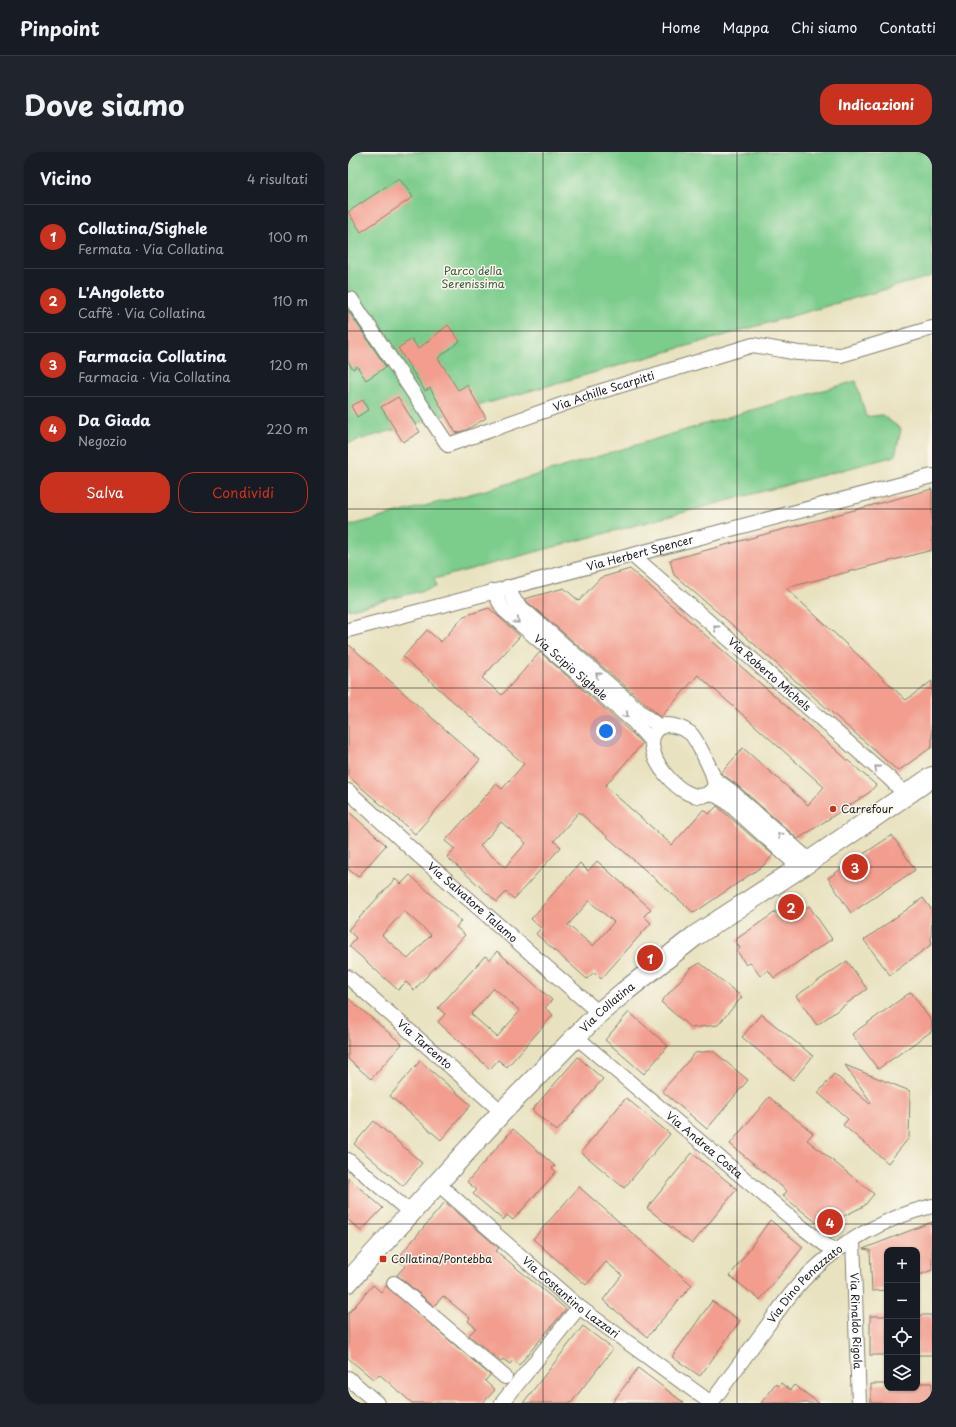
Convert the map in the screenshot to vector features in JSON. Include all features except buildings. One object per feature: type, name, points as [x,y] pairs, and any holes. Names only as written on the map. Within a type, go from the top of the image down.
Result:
[{"type":"street","name":"Via Achille Scarpitti","points":[[351,299],[448,445],[592,394],[753,345],[798,353],[841,354],[932,328]]},
{"type":"street","name":"Via Herbert Spencer","points":[[348,630],[932,476]]},
{"type":"street","name":"Via Roberto Michels","points":[[632,555],[883,773],[918,790]]},
{"type":"street","name":"Via Scipio Sighele","points":[[507,587],[516,603],[644,715],[660,727]]},
{"type":"street","name":"Via Scipio Sighele","points":[[493,591],[504,610],[635,723],[652,742],[656,759],[664,773],[673,783],[686,792],[693,794],[705,794],[710,792]]},
{"type":"street","points":[[652,742],[654,732],[665,725],[676,726],[691,734],[696,740],[714,778],[714,786],[710,792],[727,802],[805,864]]},
{"type":"street","name":"Via Collatina","points":[[348,1282],[411,1213],[436,1183],[502,1112],[599,1013],[695,936],[918,790],[932,777]]},
{"type":"street","points":[[714,778],[731,791],[805,864]]},
{"type":"street","name":"Via Salvatore Talamo","points":[[348,791],[417,854],[599,1013]]},
{"type":"street","name":"Via Tarcento","points":[[351,985],[502,1112]]},
{"type":"street","name":"Via Andrea Costa","points":[[575,1036],[791,1218],[835,1252]]},
{"type":"street","points":[[348,1160],[411,1213]]},
{"type":"street","name":"Via Costantino Lazzari","points":[[436,1183],[579,1307],[711,1403]]},
{"type":"street","name":"Via Dino Penazzato","points":[[711,1403],[793,1291],[806,1277],[835,1252],[853,1240],[886,1222],[932,1206]]},
{"type":"street","name":"Via Rinaldo Rigola","points":[[853,1240],[859,1403]]},
{"type":"street","points":[[394,1283],[506,1377]]},
{"type":"street","points":[[502,1403],[579,1307]]},
{"type":"street","points":[[348,1378],[377,1403]]},
{"type":"green space","name":"Parco della Serenissima","points":[[348,152],[932,152],[932,276],[348,443]]},
{"type":"green space","points":[[856,381],[866,417],[882,415],[901,429],[895,456],[434,579],[436,587],[348,610],[348,526],[497,487],[748,411]]},
{"type":"place","name":"Carrefour","points":[[833,809]]},
{"type":"place","name":"Farmacia Collatina","points":[[855,867]]},
{"type":"place","name":"L'Angoletto","points":[[791,907]]},
{"type":"place","name":"Collatina/Sighele","points":[[650,958]]},
{"type":"place","name":"Da Giada","points":[[830,1222]]},
{"type":"place","name":"Collatina/Pontebba","points":[[383,1259]]}]
